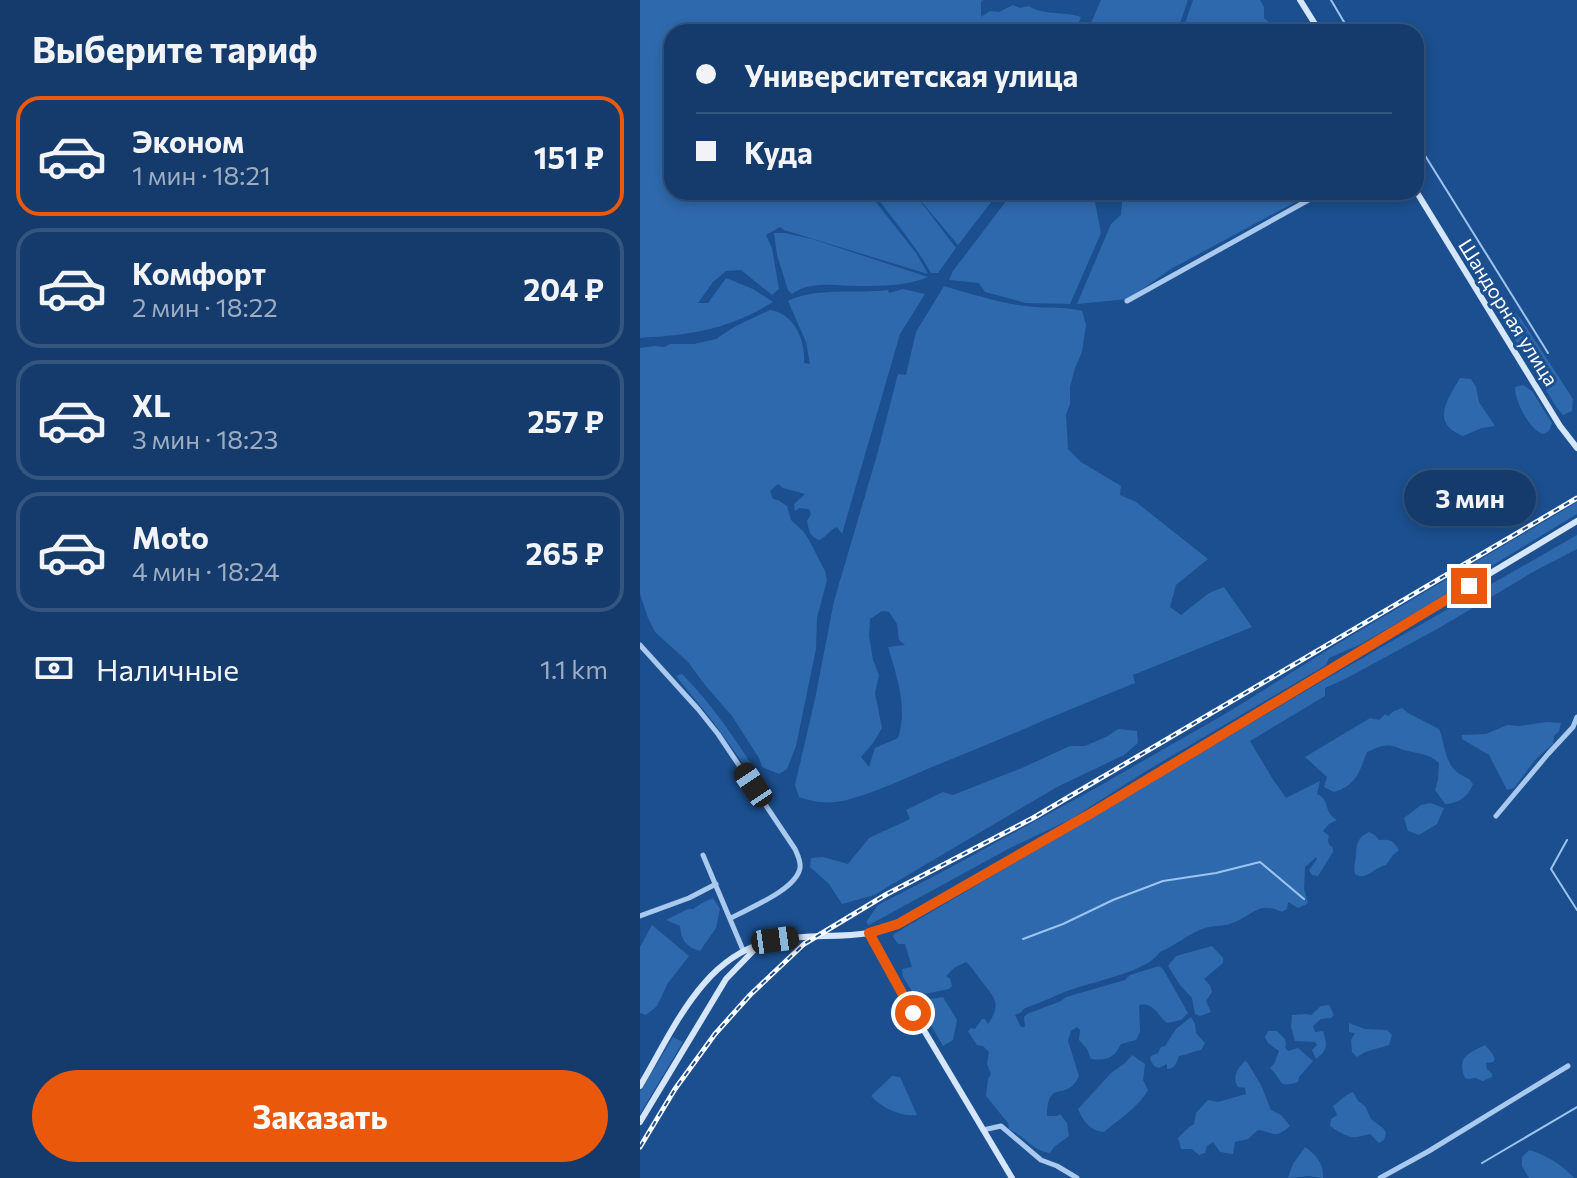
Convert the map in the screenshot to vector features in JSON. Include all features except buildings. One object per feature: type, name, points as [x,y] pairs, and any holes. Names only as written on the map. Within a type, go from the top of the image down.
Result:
[{"type":"main road","points":[[1300,0],[1315,24]]},
{"type":"main road","name":"Шандорная улица","points":[[1422,200],[1560,426],[1577,448]]},
{"type":"main road","points":[[640,1086],[689,1003],[716,970],[733,956],[775,940],[869,933],[898,924],[1095,811],[1577,521]]},
{"type":"main road","points":[[869,933],[1012,1178]]},
{"type":"main road","points":[[640,1122],[716,994],[734,968],[759,946]]},
{"type":"main road","points":[[703,984],[713,987],[716,994]]},
{"type":"street","points":[[1127,301],[1309,200]]},
{"type":"street","points":[[640,645],[718,734],[795,849],[801,864],[798,875],[785,887],[731,918]]},
{"type":"street","points":[[1496,816],[1573,727],[1577,717]]},
{"type":"street","points":[[703,855],[743,950]]},
{"type":"street","points":[[640,916],[689,898],[716,884]]},
{"type":"street","points":[[1380,1178],[1568,1066]]},
{"type":"street","points":[[983,1130],[1001,1126],[1041,1160],[1077,1178]]},
{"type":"shaded area","points":[[640,0],[983,0],[981,17],[990,11],[999,12],[1013,5],[1081,17],[1078,24],[664,24],[664,200],[874,200],[916,253],[928,274],[780,227],[766,235],[772,248],[779,289],[772,295],[741,270],[726,271],[713,282],[698,303],[708,303],[726,278],[753,289],[773,302],[725,325],[676,335],[640,338]]},
{"type":"shaded area","points":[[1101,0],[1188,0],[1180,24],[1090,24]]},
{"type":"shaded area","points":[[1193,0],[1260,0],[1264,18],[1271,24],[1185,24]]},
{"type":"shaded area","points":[[879,200],[993,200],[958,245],[921,201],[956,248],[938,273],[931,273]]},
{"type":"shaded area","points":[[1007,200],[1095,200],[1101,233],[1070,304],[1026,303],[985,292],[979,283],[949,280]]},
{"type":"shaded area","points":[[1122,200],[1299,200],[1171,269],[1128,299],[1077,304],[1111,224],[1121,215]]},
{"type":"shaded area","points":[[774,233],[812,239],[928,277],[894,285],[816,285],[792,294],[777,255]]},
{"type":"shaded area","points":[[1479,269],[1521,319],[1573,399],[1572,411],[1563,415],[1557,408],[1472,270]]},
{"type":"shaded area","points":[[944,286],[1015,304],[1082,311],[1086,325],[1082,352],[1070,387],[1070,404],[1066,415],[1068,449],[1081,462],[1121,486],[1120,495],[1136,502],[1208,559],[1176,585],[1170,607],[1181,615],[1209,593],[1224,587],[1252,627],[1133,675],[1135,683],[879,789],[841,801],[811,801],[799,797],[795,785],[834,601],[898,374],[906,375],[916,332]],"holes":[[[882,611],[889,612],[897,624],[899,640],[905,645],[888,647],[900,692],[901,727],[898,738],[875,748],[869,767],[861,757],[882,728],[875,693],[879,675],[869,636],[870,619]]]},
{"type":"shaded area","points":[[903,289],[925,294],[900,334],[842,534],[837,527],[819,540],[811,535],[808,527],[809,509],[799,508],[795,511],[794,504],[805,494],[778,484],[770,491],[773,499],[787,506],[791,520],[808,538],[827,580],[817,618],[816,649],[796,746],[787,769],[779,774],[762,767],[732,716],[688,662],[655,632],[640,594],[640,348],[716,339],[770,310],[792,322],[803,346],[804,363],[810,364],[806,342],[788,301],[823,292],[888,290],[889,293]]},
{"type":"shaded area","points":[[1460,378],[1471,379],[1479,402],[1495,426],[1463,436],[1447,425],[1444,410]]},
{"type":"shaded area","points":[[1523,385],[1532,391],[1552,423],[1549,431],[1543,434],[1533,427],[1520,407],[1515,387]]},
{"type":"shaded area","points":[[1577,502],[1577,514],[1418,611],[1361,644],[1329,658],[1326,665],[1071,819],[1010,848],[869,925],[866,922],[878,905],[1094,789],[1230,711]]},
{"type":"shaded area","points":[[1577,535],[1577,549],[1439,628],[1325,688],[1325,696],[1250,741],[1286,798],[1320,781],[1317,794],[1324,799],[1337,820],[1323,831],[1329,836],[1328,842],[1333,852],[1318,876],[1312,875],[1309,870],[1316,857],[1305,867],[1304,889],[1308,903],[1298,908],[1288,902],[1287,909],[1282,912],[1262,908],[1231,924],[1199,930],[1144,965],[1067,991],[1015,1015],[1021,1027],[1025,1027],[1024,1017],[1027,1014],[1066,997],[1125,980],[1130,975],[1159,966],[1188,1013],[1181,1020],[1167,1023],[1152,1007],[1139,1005],[1140,1032],[1136,1040],[1121,1044],[1109,1058],[1091,1059],[1079,1040],[1080,1030],[1077,1027],[1071,1031],[1068,1041],[1079,1076],[1069,1088],[1054,1093],[1048,1104],[1047,1116],[1060,1114],[1067,1123],[1069,1136],[1050,1153],[1009,1129],[1008,1123],[986,1096],[991,1074],[987,1064],[989,1052],[977,1045],[968,1031],[975,1029],[982,1019],[988,1024],[996,1007],[991,993],[966,962],[946,976],[952,986],[949,989],[915,996],[903,977],[902,969],[912,967],[905,944],[898,944],[894,934]]},
{"type":"shaded area","points":[[682,674],[729,730],[753,767],[752,772],[676,676]]},
{"type":"shaded area","points":[[1402,708],[1439,729],[1453,768],[1473,784],[1466,796],[1445,804],[1435,790],[1439,763],[1395,746],[1367,752],[1356,777],[1348,786],[1334,792],[1324,787],[1327,777],[1305,757],[1370,718],[1379,720],[1385,714],[1388,716]]},
{"type":"shaded area","points":[[1561,723],[1553,744],[1536,759],[1514,788],[1507,790],[1489,755],[1462,739],[1462,735],[1486,734],[1507,725]]},
{"type":"shaded area","points":[[1118,729],[1137,731],[1138,743],[1124,755],[1057,787],[874,895],[842,904],[829,884],[810,867],[811,858],[823,857],[848,864],[869,838],[910,819],[906,810],[943,792],[953,795],[1070,746],[1085,746]]},
{"type":"shaded area","points":[[1430,803],[1444,808],[1437,824],[1419,835],[1408,831],[1404,818],[1421,805]]},
{"type":"shaded area","points":[[1369,832],[1379,840],[1391,841],[1399,850],[1386,865],[1359,876],[1354,871],[1357,846],[1360,838]]},
{"type":"shaded area","points":[[713,898],[720,909],[716,928],[700,951],[685,942],[680,926],[666,920]]},
{"type":"shaded area","points":[[652,925],[689,956],[668,983],[657,1006],[646,1015],[640,1013],[640,947]]},
{"type":"shaded area","points":[[1212,946],[1223,958],[1223,963],[1204,979],[1212,992],[1206,1001],[1211,1012],[1200,1016],[1195,1014],[1192,998],[1168,966],[1176,956]]},
{"type":"shaded area","points":[[943,997],[957,1020],[953,1040],[943,1046],[917,1001]]},
{"type":"shaded area","points":[[1329,1005],[1334,1015],[1321,1019],[1313,1026],[1315,1032],[1323,1031],[1326,1040],[1326,1047],[1316,1059],[1312,1050],[1317,1045],[1315,1042],[1295,1041],[1292,1015],[1311,1015],[1321,1006]]},
{"type":"shaded area","points":[[1191,1017],[1196,1033],[1205,1043],[1201,1050],[1179,1056],[1170,1069],[1167,1069],[1167,1064],[1159,1068],[1154,1066],[1151,1056],[1158,1053],[1176,1029]]},
{"type":"shaded area","points":[[1349,1023],[1365,1029],[1387,1030],[1392,1035],[1389,1045],[1357,1057],[1352,1052],[1351,1040],[1355,1033],[1349,1032]]},
{"type":"shaded area","points":[[1268,1031],[1277,1031],[1285,1039],[1288,1051],[1298,1048],[1313,1061],[1298,1082],[1284,1084],[1270,1068],[1279,1051],[1268,1043],[1265,1037]]},
{"type":"shaded area","points":[[673,1037],[683,1042],[640,1114],[640,1092]]},
{"type":"shaded area","points":[[1485,1045],[1495,1059],[1486,1063],[1492,1077],[1483,1081],[1465,1078],[1463,1060]]},
{"type":"shaded area","points":[[1132,1055],[1145,1064],[1143,1080],[1148,1090],[1134,1108],[1104,1132],[1095,1130],[1078,1109]]},
{"type":"shaded area","points":[[1245,1061],[1261,1085],[1271,1110],[1281,1115],[1290,1126],[1277,1134],[1258,1130],[1248,1139],[1235,1142],[1233,1154],[1220,1152],[1213,1142],[1207,1146],[1205,1153],[1199,1155],[1192,1149],[1181,1149],[1178,1138],[1194,1124],[1196,1113],[1208,1100],[1218,1102],[1246,1094],[1245,1088],[1238,1087],[1235,1080]]},
{"type":"shaded area","points":[[892,1076],[900,1077],[917,1115],[892,1111],[871,1096]]},
{"type":"shaded area","points":[[1353,1092],[1371,1119],[1384,1129],[1384,1140],[1379,1143],[1370,1134],[1352,1137],[1330,1126],[1331,1119],[1337,1115],[1333,1106]]},
{"type":"shaded area","points":[[1305,1147],[1318,1160],[1323,1178],[1288,1178]]},
{"type":"shaded area","points":[[1529,1150],[1554,1161],[1574,1178],[1529,1178],[1522,1166],[1522,1157]]},
{"type":"waterway","points":[[1331,0],[1345,24]]},
{"type":"waterway","points":[[1424,154],[1548,353]]},
{"type":"waterway","points":[[1567,840],[1551,869],[1577,910]]},
{"type":"waterway","points":[[1023,939],[1163,881],[1260,862],[1304,899]]},
{"type":"waterway","points":[[1482,1163],[1577,1107]]},
{"type":"railway","points":[[640,1147],[675,1089],[715,1034],[750,995],[804,944],[887,894],[1033,818],[1577,498]]},
{"type":"route","points":[[913,1013],[869,933],[898,924],[1095,811],[1469,586]]}]
